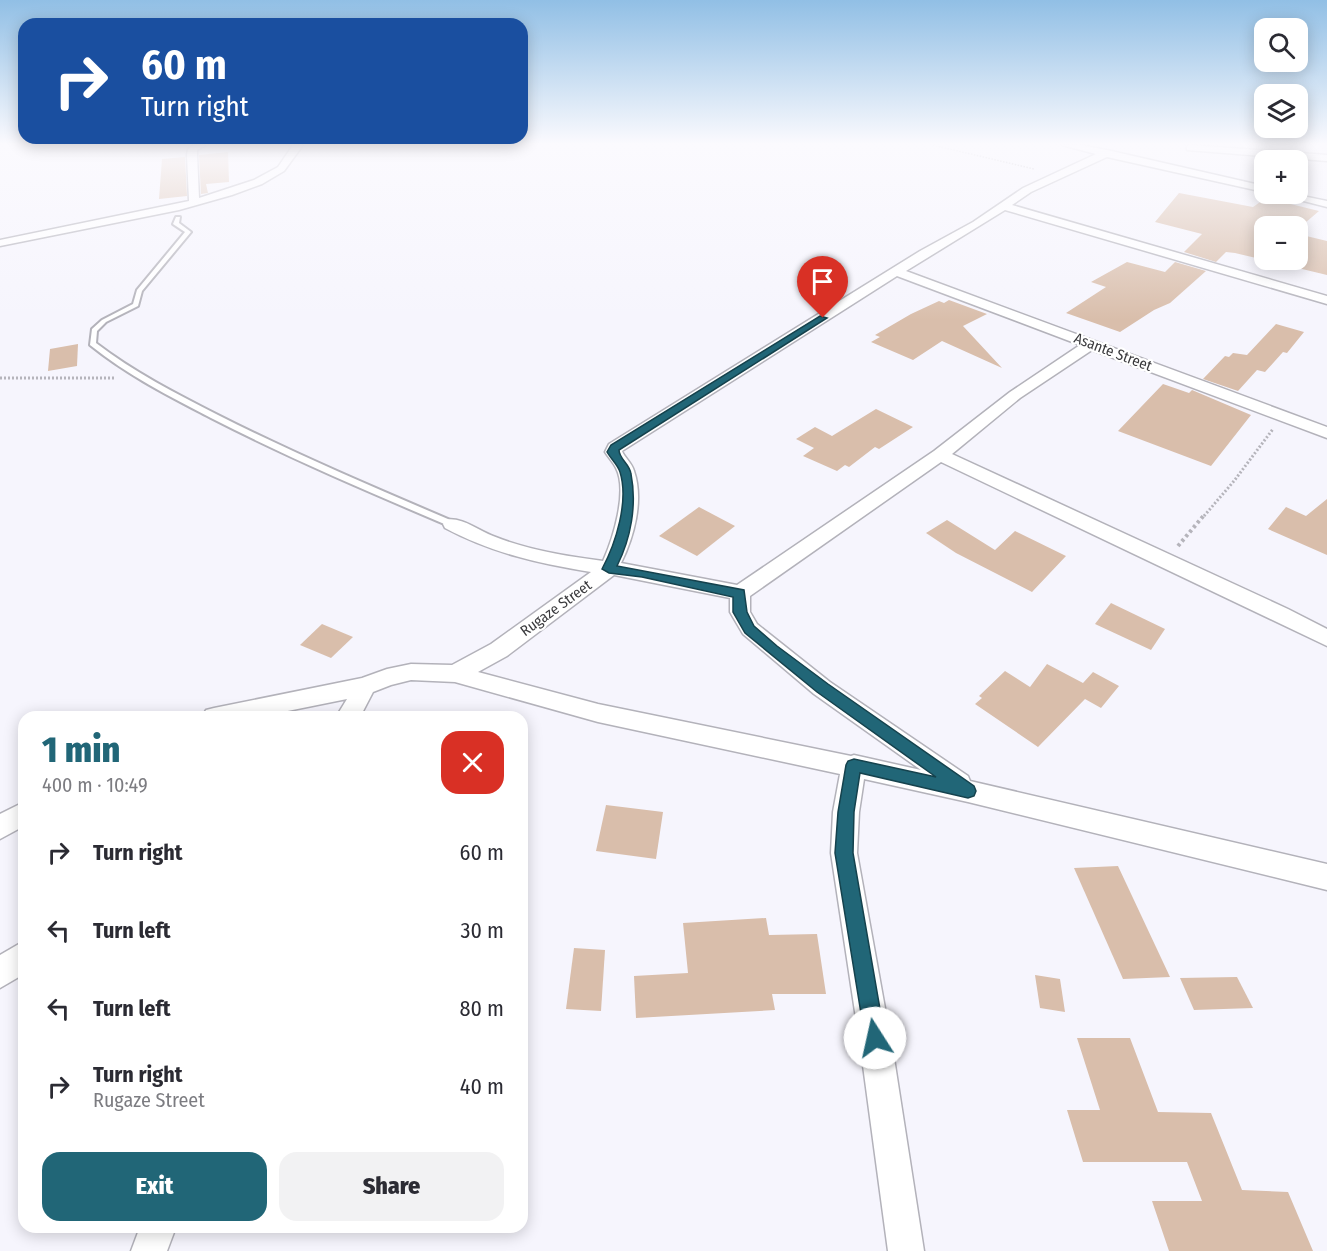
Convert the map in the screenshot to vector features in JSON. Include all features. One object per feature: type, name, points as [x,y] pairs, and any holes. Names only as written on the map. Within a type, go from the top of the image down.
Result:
[{"type":"street","points":[[0,243],[192,203]]},
{"type":"street","name":"Rugaze Street","points":[[454,674],[499,650],[609,569],[617,553],[625,525],[628,498],[626,471],[615,457],[613,452],[615,448],[1009,203]]},
{"type":"street","points":[[1005,206],[1327,300]]},
{"type":"street","name":"Asante Street","points":[[898,272],[1327,433]]},
{"type":"street","points":[[452,524],[467,533],[522,553],[565,564],[642,573],[740,593],[940,455],[1015,395],[1092,343]]},
{"type":"street","points":[[940,455],[1281,614],[1327,638]]},
{"type":"street","points":[[740,593],[740,612],[750,629],[772,649],[822,688],[968,791]]},
{"type":"street","points":[[243,711],[365,686],[387,677],[411,672],[454,674],[598,713],[854,765],[1327,877]]},
{"type":"street","points":[[351,711],[365,686]]},
{"type":"street","points":[[854,765],[846,812],[844,853],[878,1058],[906,1251]]},
{"type":"street","points":[[0,827],[18,816]]},
{"type":"street","points":[[0,973],[18,960]]},
{"type":"street","points":[[149,1251],[156,1233]]},
{"type":"lane","points":[[178,218],[176,224],[188,232],[140,291],[136,305],[104,321],[94,330],[92,344],[141,379],[302,459],[452,524]]},
{"type":"path","points":[[0,378],[141,379]]},
{"type":"path","points":[[1165,561],[1234,481],[1282,416]]},
{"type":"building","points":[[1170,203],[1234,203],[1253,207],[1257,204],[1290,204],[1319,211],[1308,220],[1308,216],[1254,216],[1254,258],[1226,252],[1216,262],[1184,252],[1202,234],[1155,222]]},
{"type":"building","points":[[1308,236],[1327,241],[1327,275],[1306,270],[1308,270]]},
{"type":"building","points":[[1127,262],[1165,272],[1175,262],[1206,271],[1170,303],[1154,310],[1120,332],[1066,313],[1106,287],[1091,282]]},
{"type":"building","points":[[949,300],[987,314],[963,326],[1002,368],[942,341],[913,360],[871,342],[880,337],[875,335],[911,314],[939,301],[944,303]]},
{"type":"building","points":[[1276,324],[1304,332],[1287,353],[1283,352],[1265,372],[1257,370],[1238,391],[1203,379],[1225,356],[1229,357],[1233,353],[1247,355]]},
{"type":"building","points":[[78,344],[77,366],[48,371],[50,349]]},
{"type":"building","points":[[1163,384],[1189,393],[1192,390],[1251,415],[1211,466],[1118,431]]},
{"type":"building","points":[[876,409],[913,427],[879,449],[875,447],[849,467],[845,465],[837,471],[803,456],[814,448],[796,439],[815,427],[832,436]]},
{"type":"building","points":[[1327,499],[1327,555],[1268,529],[1286,507],[1306,516]]},
{"type":"building","points":[[699,507],[735,526],[697,556],[659,536]]},
{"type":"building","points":[[947,520],[995,550],[1015,531],[1066,556],[1032,592],[956,553],[926,533]]},
{"type":"building","points":[[1111,603],[1165,629],[1151,650],[1095,624]]},
{"type":"building","points":[[322,624],[353,637],[331,658],[300,645]]},
{"type":"building","points":[[1047,664],[1083,683],[1093,672],[1119,686],[1101,708],[1085,699],[1038,747],[975,704],[982,698],[979,696],[1005,671],[1030,687]]},
{"type":"building","points":[[606,805],[663,812],[656,859],[596,851]]},
{"type":"building","points":[[1118,866],[1170,977],[1123,979],[1074,868]]},
{"type":"building","points":[[766,918],[769,935],[817,934],[826,994],[772,994],[775,1010],[636,1018],[634,976],[688,973],[683,923]]},
{"type":"building","points":[[574,948],[605,950],[601,1011],[566,1009]]},
{"type":"building","points":[[1035,975],[1060,979],[1065,1012],[1040,1008]]},
{"type":"building","points":[[1237,977],[1253,1008],[1194,1010],[1180,978]]},
{"type":"building","points":[[1077,1038],[1130,1038],[1158,1112],[1211,1113],[1242,1190],[1288,1192],[1313,1251],[1169,1251],[1152,1201],[1202,1201],[1187,1162],[1083,1162],[1067,1110],[1100,1110]]},
{"type":"route","points":[[823,318],[615,448],[613,452],[615,457],[626,471],[628,498],[625,525],[617,553],[609,569],[642,573],[740,593],[740,612],[750,629],[772,649],[822,688],[968,791],[854,765],[846,812],[844,853],[875,1038]]}]
